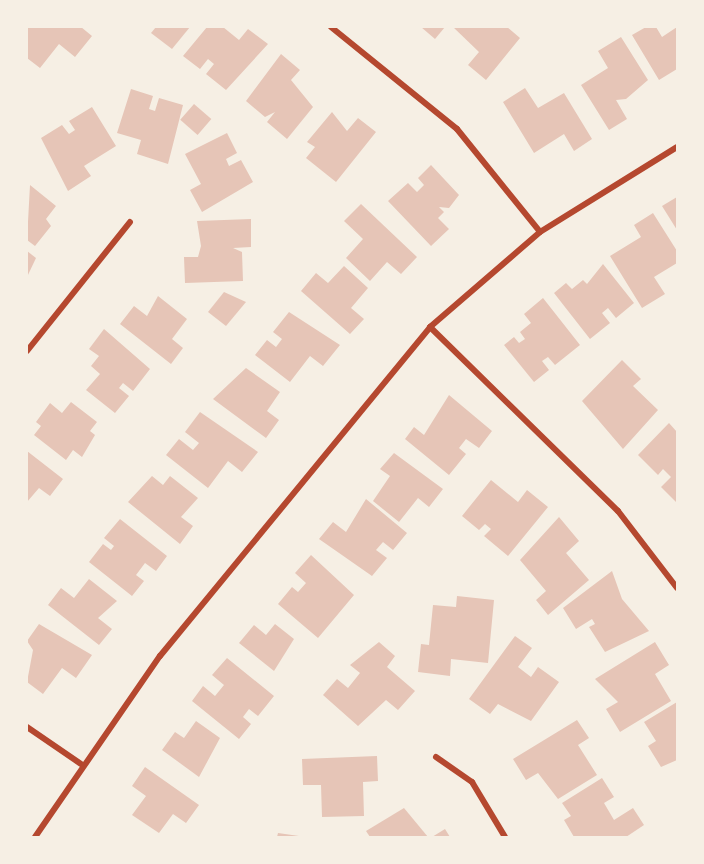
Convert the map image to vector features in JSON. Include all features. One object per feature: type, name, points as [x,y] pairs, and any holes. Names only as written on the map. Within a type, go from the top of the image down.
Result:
[{"type":"street","points":[[331,27],[457,129],[540,232]]},
{"type":"street","points":[[35,837],[81,764],[160,656],[430,327],[540,232],[677,147]]},
{"type":"street","points":[[27,351],[130,222]]},
{"type":"street","points":[[430,327],[618,512],[677,588]]},
{"type":"street","points":[[27,727],[81,764]]},
{"type":"street","points":[[436,757],[472,782],[505,837]]},
{"type":"building","points":[[27,27],[81,27],[92,36],[75,57],[59,44],[40,68],[27,58]]},
{"type":"building","points":[[156,27],[190,27],[172,49],[151,33]]},
{"type":"building","points":[[207,27],[223,27],[239,40],[248,29],[268,44],[226,90],[206,74],[214,64],[208,59],[200,69],[183,56]]},
{"type":"building","points":[[421,27],[445,27],[435,39]]},
{"type":"building","points":[[453,27],[507,27],[520,38],[486,80],[468,65],[479,52]]},
{"type":"building","points":[[646,27],[656,27],[662,37],[677,27],[677,69],[659,80],[632,35]]},
{"type":"building","points":[[621,37],[648,80],[626,99],[616,100],[627,119],[609,130],[581,85],[608,68],[598,51]]},
{"type":"building","points":[[281,54],[300,70],[291,80],[313,107],[287,139],[267,122],[275,112],[265,117],[246,101]]},
{"type":"building","points":[[525,88],[538,108],[564,93],[592,139],[574,151],[564,134],[534,153],[503,102]]},
{"type":"building","points":[[131,89],[153,96],[149,109],[155,111],[159,98],[183,105],[168,164],[137,154],[141,140],[117,133]]},
{"type":"building","points":[[194,104],[211,119],[198,135],[180,120]]},
{"type":"building","points":[[92,107],[116,146],[84,166],[91,176],[68,191],[41,138],[62,125],[69,134],[75,130],[69,121]]},
{"type":"building","points":[[332,112],[347,131],[358,118],[376,132],[336,182],[306,158],[315,147],[307,142]]},
{"type":"building","points":[[227,133],[237,153],[226,159],[229,166],[241,160],[253,182],[202,212],[190,190],[201,184],[185,154]]},
{"type":"building","points":[[431,165],[459,195],[449,208],[439,207],[444,212],[438,218],[449,229],[431,246],[388,201],[408,183],[417,192],[424,185],[418,178]]},
{"type":"building","points":[[30,185],[56,206],[46,219],[51,226],[35,246],[27,240]]},
{"type":"building","points":[[677,197],[677,230],[662,206]]},
{"type":"building","points":[[361,204],[417,257],[401,274],[387,262],[370,281],[346,258],[363,239],[344,221]]},
{"type":"building","points":[[653,213],[677,251],[677,263],[654,277],[665,294],[642,308],[610,256],[641,237],[634,225]]},
{"type":"building","points":[[251,219],[251,247],[233,248],[242,252],[243,281],[185,283],[184,257],[198,257],[201,246],[197,221]]},
{"type":"building","points":[[27,251],[36,258],[27,277]]},
{"type":"building","points":[[603,264],[634,303],[616,318],[608,308],[602,313],[610,323],[590,339],[554,293],[566,283],[572,289],[583,280],[587,284]]},
{"type":"building","points":[[344,266],[368,288],[351,308],[364,319],[350,334],[301,291],[316,273],[328,283]]},
{"type":"building","points":[[224,292],[246,302],[226,326],[208,312]]},
{"type":"building","points":[[158,296],[187,319],[172,339],[183,348],[171,364],[120,324],[134,306],[147,316]]},
{"type":"building","points":[[543,298],[580,345],[555,365],[548,357],[542,361],[549,370],[534,382],[504,345],[514,337],[519,343],[525,339],[520,332],[531,323],[524,314]]},
{"type":"building","points":[[289,312],[340,345],[323,366],[310,356],[290,382],[255,355],[267,340],[276,347],[282,339],[273,332]]},
{"type":"building","points":[[104,329],[150,369],[133,391],[123,383],[119,388],[129,396],[115,413],[86,390],[100,374],[91,366],[99,356],[89,349]]},
{"type":"building","points":[[622,360],[641,379],[633,386],[658,410],[623,449],[582,401]]},
{"type":"building","points":[[246,368],[280,392],[267,411],[279,420],[266,438],[213,399]]},
{"type":"building","points":[[449,395],[492,431],[479,448],[466,439],[459,448],[466,454],[449,475],[405,439],[414,427],[424,435]]},
{"type":"building","points":[[71,402],[97,422],[90,431],[95,435],[82,457],[73,450],[66,460],[34,435],[41,426],[36,422],[50,403],[62,413]]},
{"type":"building","points":[[200,412],[258,452],[242,472],[228,461],[208,488],[166,455],[179,439],[193,450],[199,443],[185,432]]},
{"type":"building","points":[[669,423],[677,432],[677,503],[661,487],[671,477],[663,469],[658,475],[638,455]]},
{"type":"building","points":[[27,451],[63,479],[50,496],[39,488],[27,502]]},
{"type":"building","points":[[394,453],[443,489],[429,507],[418,498],[399,522],[373,501],[390,476],[380,469]]},
{"type":"building","points":[[152,476],[163,485],[170,476],[198,498],[181,517],[193,526],[180,544],[128,502]]},
{"type":"building","points":[[491,480],[518,502],[527,490],[548,507],[508,556],[484,536],[491,529],[485,524],[479,530],[462,516]]},
{"type":"building","points":[[366,499],[407,533],[393,550],[383,542],[376,550],[387,558],[372,576],[319,539],[333,522],[346,532]]},
{"type":"building","points":[[559,517],[579,541],[566,553],[589,580],[548,615],[536,600],[546,591],[520,560]]},
{"type":"building","points":[[120,519],[167,556],[156,571],[145,563],[136,575],[144,581],[132,596],[89,562],[103,544],[111,550],[114,546],[104,538]]},
{"type":"building","points":[[311,555],[354,595],[318,638],[278,604],[292,587],[298,592],[306,583],[295,573]]},
{"type":"building","points":[[612,571],[622,599],[649,631],[605,652],[589,627],[595,624],[592,619],[576,629],[563,608]]},
{"type":"building","points":[[89,579],[117,601],[98,618],[112,629],[99,645],[48,605],[61,588],[74,598]]},
{"type":"building","points":[[457,596],[494,600],[488,663],[451,659],[450,676],[418,672],[421,644],[429,645],[433,605],[456,607]]},
{"type":"building","points":[[39,624],[92,655],[76,678],[62,668],[43,694],[27,682],[33,650],[27,641]]},
{"type":"building","points":[[275,624],[294,639],[274,671],[239,643],[254,625],[266,635]]},
{"type":"building","points":[[515,636],[532,648],[518,667],[531,677],[538,667],[559,682],[531,721],[498,704],[490,714],[469,699]]},
{"type":"building","points":[[379,642],[395,656],[387,667],[415,691],[398,710],[386,700],[358,726],[323,695],[337,679],[348,688],[360,673],[350,665]]},
{"type":"building","points":[[655,642],[669,665],[655,674],[671,701],[620,732],[606,709],[618,702],[595,679]]},
{"type":"building","points":[[227,658],[274,696],[258,716],[249,709],[243,717],[251,724],[239,739],[192,701],[203,686],[215,696],[224,685],[212,675]]},
{"type":"building","points":[[677,702],[677,760],[661,767],[648,746],[656,741],[644,722]]},
{"type":"building","points":[[577,720],[589,738],[578,745],[597,775],[558,799],[538,773],[526,780],[513,759]]},
{"type":"building","points":[[196,721],[220,738],[199,777],[162,750],[175,732],[184,738]]},
{"type":"building","points":[[377,756],[378,781],[363,782],[364,816],[322,817],[321,785],[303,785],[302,759]]},
{"type":"building","points":[[145,767],[199,805],[186,823],[173,814],[159,833],[132,815],[146,796],[132,786]]},
{"type":"building","points":[[602,778],[614,797],[604,803],[614,820],[633,808],[644,825],[626,837],[574,837],[564,820],[571,816],[562,803]]},
{"type":"building","points":[[404,808],[428,837],[370,837],[366,831]]},
{"type":"building","points":[[445,829],[450,837],[432,837]]},
{"type":"building","points":[[278,833],[299,836],[299,837],[277,837]]}]
